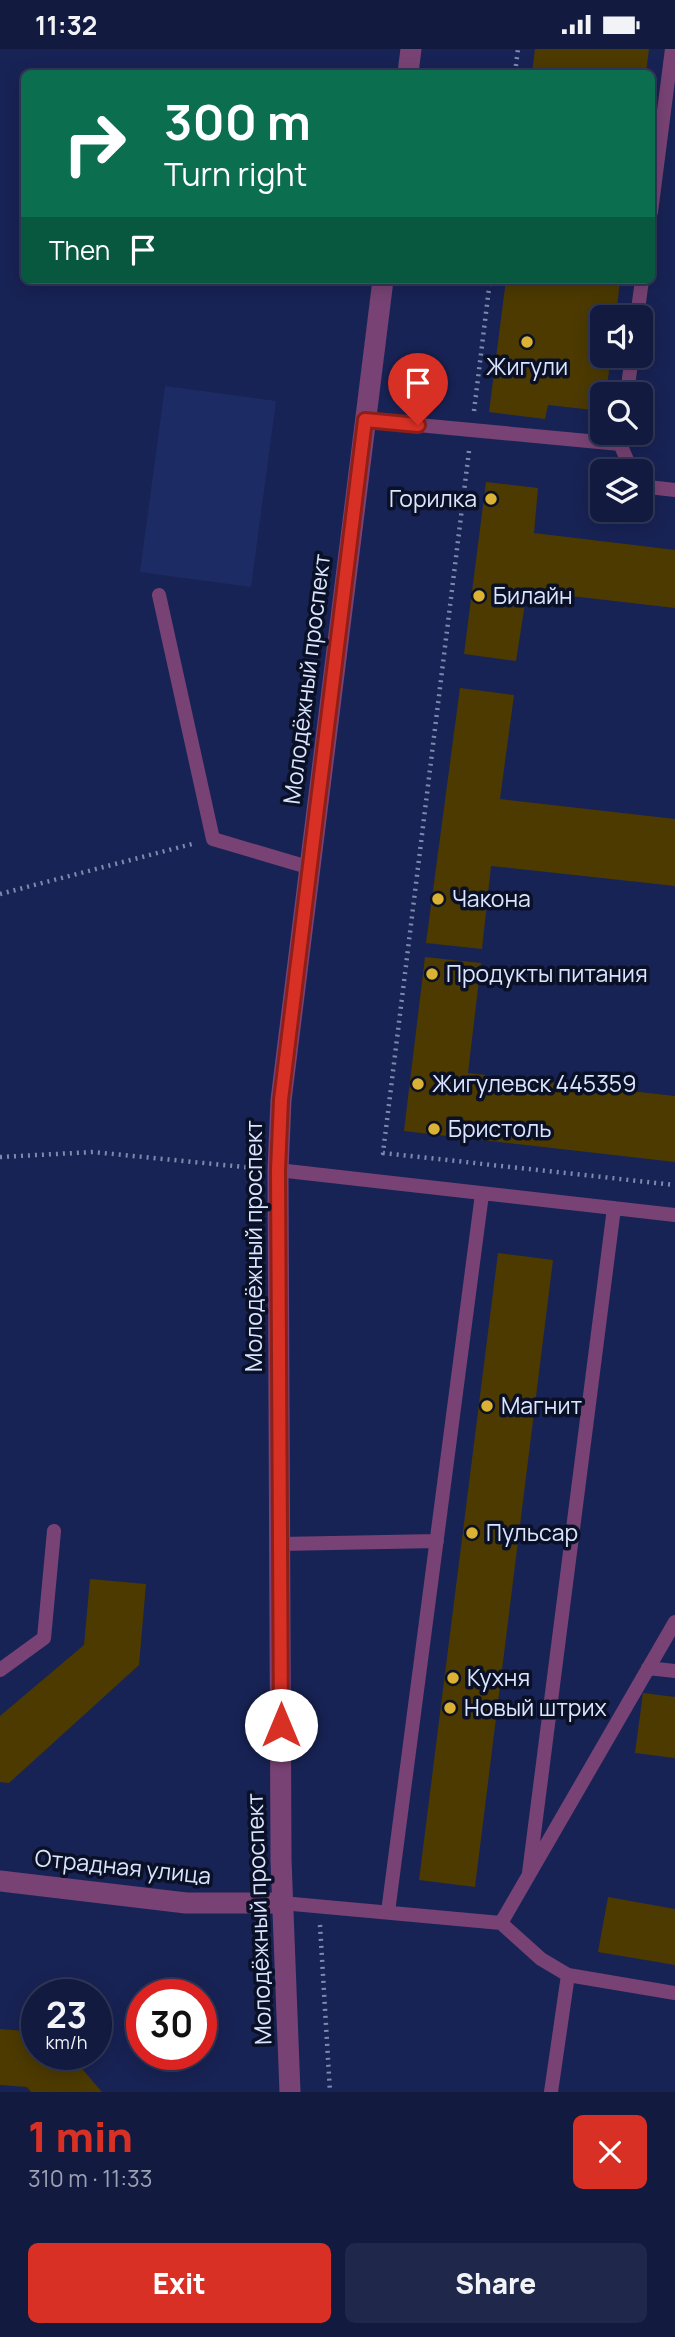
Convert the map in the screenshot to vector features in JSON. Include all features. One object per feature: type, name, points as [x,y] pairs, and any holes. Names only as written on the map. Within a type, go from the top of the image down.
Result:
[{"type":"street","points":[[408,70],[411,49]]},
{"type":"street","name":"Молодёжный проспект","points":[[290,2092],[282,1903],[278,1170],[281,1100],[382,284]]},
{"type":"street","name":"Отрадная улица","points":[[0,1881],[186,1903],[282,1903]]},
{"type":"lane","points":[[655,189],[670,102],[672,49]]},
{"type":"lane","points":[[639,305],[641,284]]},
{"type":"lane","points":[[365,420],[471,430],[590,436]]},
{"type":"lane","points":[[653,487],[675,490]]},
{"type":"lane","points":[[159,595],[213,839],[311,867]]},
{"type":"lane","points":[[278,1170],[675,1215]]},
{"type":"lane","points":[[388,1912],[482,1194]]},
{"type":"lane","points":[[528,1873],[614,1208]]},
{"type":"lane","points":[[0,1670],[44,1638],[54,1531]]},
{"type":"lane","points":[[280,1544],[437,1541]]},
{"type":"lane","points":[[501,1923],[675,1622]]},
{"type":"lane","points":[[648,1668],[675,1671]]},
{"type":"lane","points":[[282,1903],[501,1923],[541,1959],[568,1975],[675,1993]]},
{"type":"lane","points":[[551,2092],[568,1975]]},
{"type":"path","points":[[515,70],[518,49]]},
{"type":"path","points":[[489,284],[383,1153],[675,1185]]},
{"type":"path","points":[[0,894],[213,839]]},
{"type":"path","points":[[0,1157],[93,1152],[278,1170]]},
{"type":"path","points":[[319,1906],[330,2092]]},
{"type":"shaded area","points":[[165,386],[276,401],[251,587],[140,572]]},
{"type":"building","points":[[535,49],[649,49],[646,70],[532,70]]},
{"type":"building","points":[[505,284],[620,284],[617,305],[590,305],[590,368],[609,368],[608,382],[590,382],[590,410],[548,405],[545,419],[489,412]]},
{"type":"building","points":[[486,482],[538,488],[534,533],[675,550],[675,608],[527,591],[516,661],[464,654]]},
{"type":"building","points":[[460,688],[514,695],[500,799],[675,819],[675,886],[491,866],[482,949],[426,943]]},
{"type":"building","points":[[425,957],[481,963],[468,1073],[675,1096],[675,1162],[404,1131]]},
{"type":"building","points":[[498,1253],[553,1260],[475,1887],[419,1880]]},
{"type":"building","points":[[90,1579],[146,1584],[139,1665],[9,1783],[0,1782],[0,1716],[84,1645]]},
{"type":"building","points":[[643,1693],[675,1697],[675,1758],[635,1753]]},
{"type":"building","points":[[608,1897],[675,1909],[675,1965],[598,1952]]},
{"type":"building","points":[[0,2029],[21,2031],[21,2070],[83,2070],[102,2092],[31,2092],[27,2087],[0,2085]]},
{"type":"place","name":"Жигули","points":[[527,342]]},
{"type":"place","name":"Горилка","points":[[491,499]]},
{"type":"place","name":"Билайн","points":[[479,596]]},
{"type":"place","name":"Чакона","points":[[438,899]]},
{"type":"place","name":"Продукты питания","points":[[432,974]]},
{"type":"place","name":"Жигулевск 445359","points":[[418,1084]]},
{"type":"place","name":"Бристоль","points":[[434,1129]]},
{"type":"place","name":"Магнит","points":[[487,1406]]},
{"type":"place","name":"Пульсар","points":[[472,1533]]},
{"type":"place","name":"Кухня","points":[[453,1678]]},
{"type":"place","name":"Новый штрих","points":[[450,1708]]},
{"type":"route","points":[[281,1725],[278,1170],[281,1100],[365,420],[418,425]]}]
